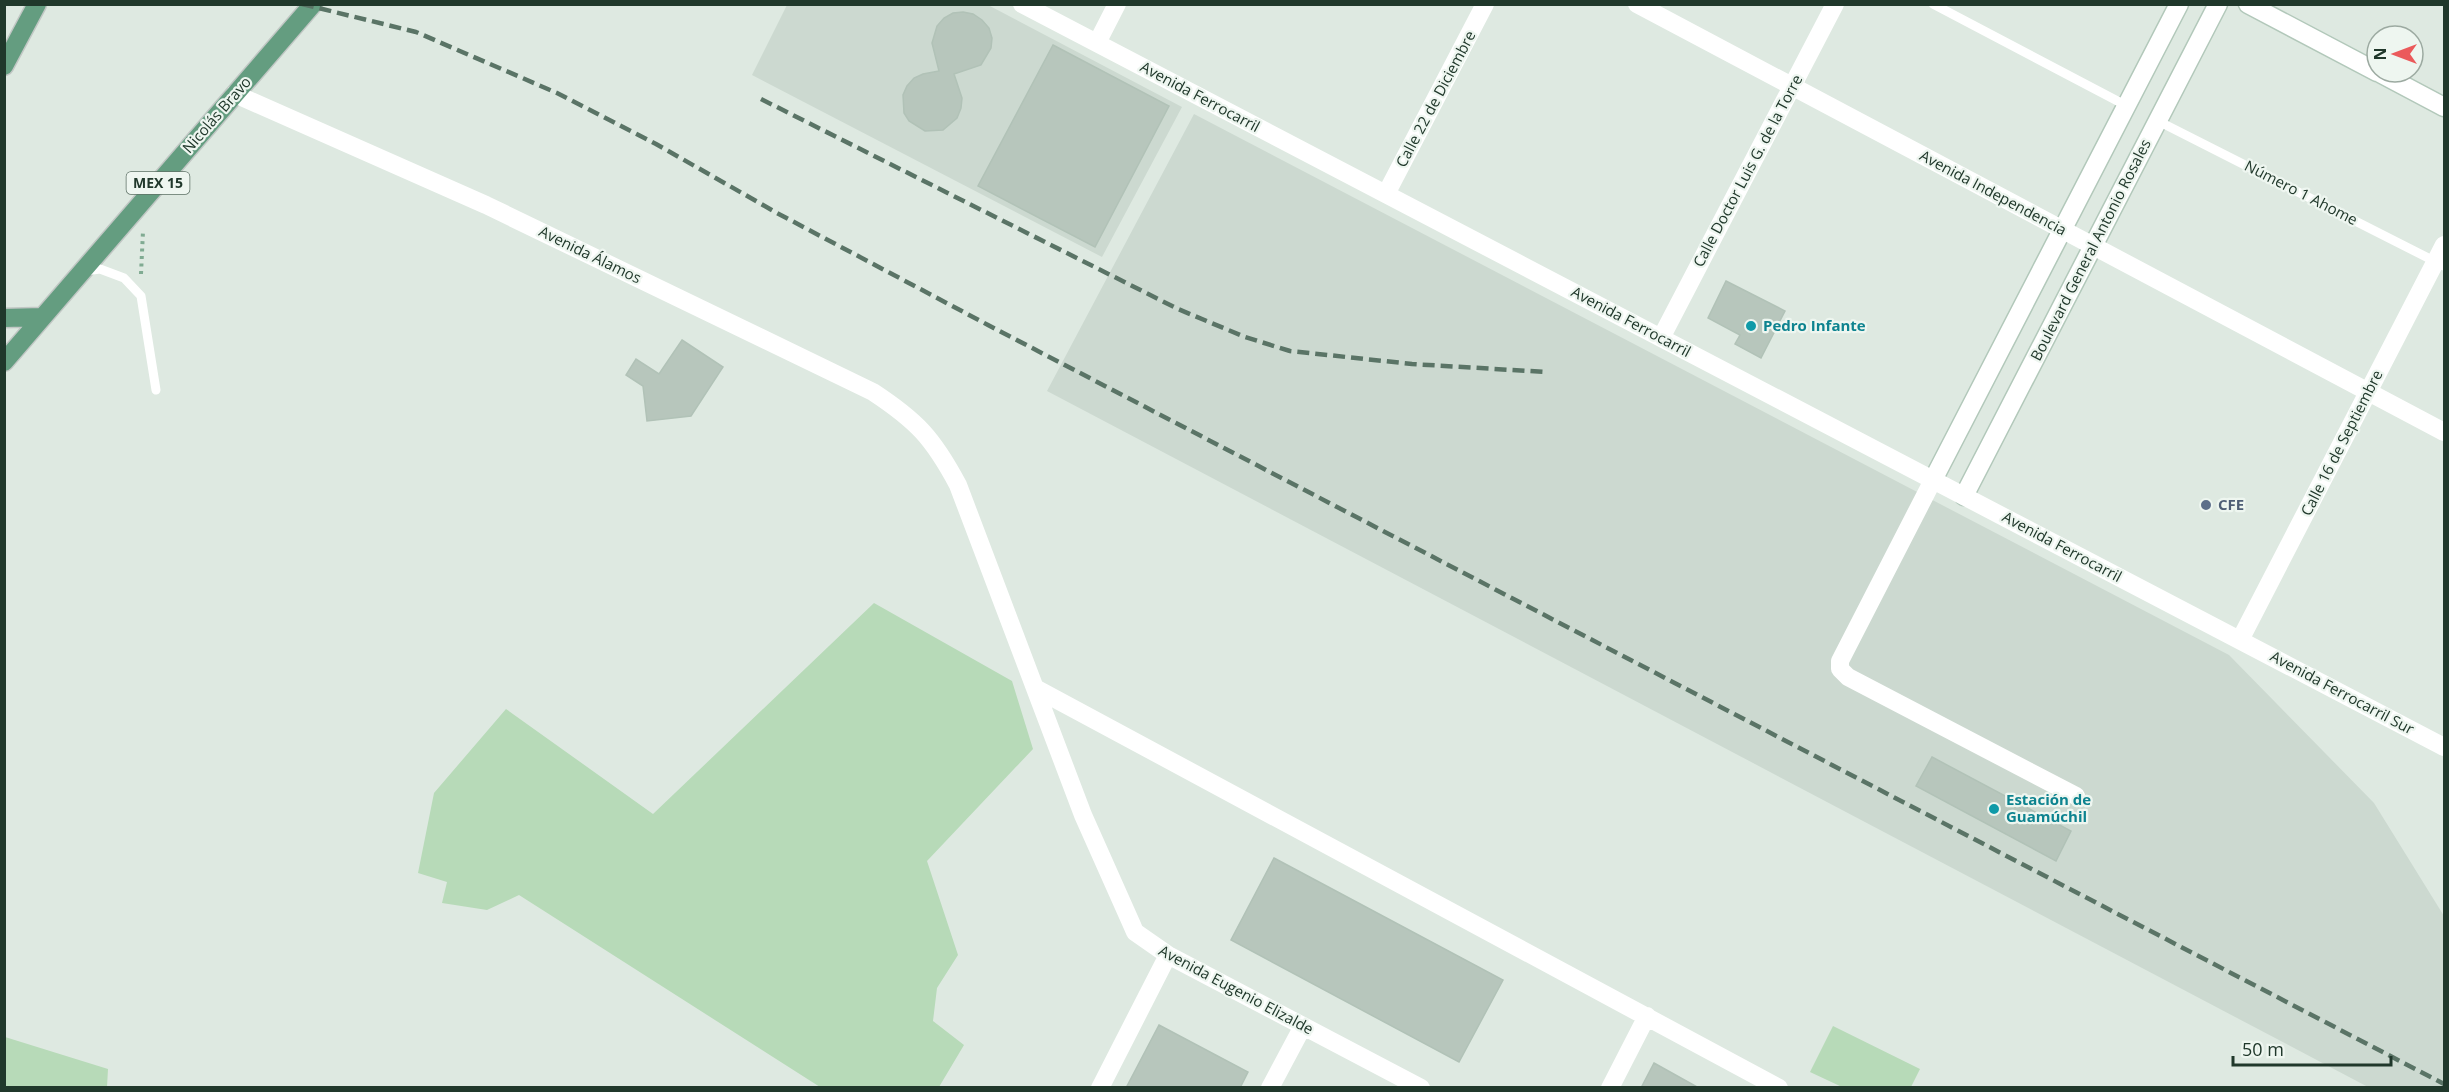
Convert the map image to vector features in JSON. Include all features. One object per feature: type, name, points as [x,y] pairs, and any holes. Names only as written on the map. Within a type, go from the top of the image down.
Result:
[{"type":"main road","points":[[4,66],[37,4]]},
{"type":"main road","name":"Nicolás Bravo","points":[[4,362],[313,4]]},
{"type":"main road","points":[[4,318],[42,317]]},
{"type":"street","name":"Avenida Ferrocarril","points":[[1022,4],[2240,640]]},
{"type":"street","points":[[1096,43],[1117,4]]},
{"type":"street","name":"Calle 22 de Diciembre","points":[[1386,194],[1485,4]]},
{"type":"street","name":"Avenida Independencia","points":[[1637,4],[2445,432]]},
{"type":"street","name":"Calle Doctor Luis G. de la Torre","points":[[1661,338],[1835,4]]},
{"type":"street","points":[[2076,796],[1848,677],[1840,669],[1840,661],[2179,4]]},
{"type":"street","name":"Boulevard General Antonio Rosales","points":[[1964,496],[2218,4]]},
{"type":"street","points":[[2248,4],[2365,66]]},
{"type":"street","points":[[2400,84],[2445,107]]},
{"type":"street","name":"Avenida Álamos","points":[[235,94],[486,205],[873,392],[904,412],[931,439],[958,485],[1035,688]]},
{"type":"street","name":"Calle 16 de Septiembre","points":[[2240,640],[2368,392],[2442,258]]},
{"type":"street","name":"Avenida Ferrocarril Sur","points":[[2240,640],[2445,747]]},
{"type":"street","points":[[1035,688],[1779,1088]]},
{"type":"street","name":"Avenida Eugenio Elizalde","points":[[1035,688],[1083,815],[1135,933],[1168,955],[1420,1088]]},
{"type":"street","points":[[1100,1088],[1168,955]]},
{"type":"street","points":[[1610,1088],[1647,1016]]},
{"type":"street","points":[[1270,1088],[1303,1026]]},
{"type":"lane","points":[[1933,4],[2127,105]]},
{"type":"lane","name":"Número 1 Ahome","points":[[2158,121],[2442,258]]},
{"type":"lane","points":[[82,271],[100,269],[124,278],[141,296],[156,390]]},
{"type":"path","points":[[141,296],[140,257],[144,223]]},
{"type":"shaded area","points":[[787,5],[988,5],[1182,107],[1102,257],[752,75]]},
{"type":"shaded area","points":[[1194,114],[2229,655],[2374,803],[2444,916],[2444,1087],[2368,1087],[1047,391]]},
{"type":"green space","points":[[874,603],[1012,681],[1033,749],[927,861],[958,955],[937,988],[933,1021],[964,1045],[939,1087],[820,1087],[519,895],[487,910],[442,903],[447,882],[418,873],[434,793],[506,709],[653,814]]},
{"type":"green space","points":[[1833,1026],[1920,1069],[1911,1087],[1842,1087],[1810,1072]]},
{"type":"green space","points":[[5,1037],[108,1069],[107,1087],[5,1087]]},
{"type":"building","points":[[953,13],[973,14],[989,28],[992,38],[991,48],[981,65],[954,74],[962,98],[957,118],[943,130],[925,131],[909,121],[904,113],[903,95],[914,78],[939,71],[932,43],[937,26]]},
{"type":"building","points":[[1053,45],[1169,106],[1095,247],[978,186]]},
{"type":"building","name":"Pedro Infante","points":[[1726,281],[1785,311],[1761,358],[1735,344],[1740,335],[1708,318]]},
{"type":"building","points":[[682,340],[723,367],[691,416],[647,421],[643,386],[626,375],[636,359],[659,374]]},
{"type":"building","name":"Estación de Guamúchil","points":[[1932,757],[2071,831],[2056,861],[1916,786]]},
{"type":"building","points":[[1274,858],[1503,980],[1459,1062],[1231,940]]},
{"type":"building","points":[[1159,1025],[1248,1072],[1240,1088],[1126,1088]]},
{"type":"building","points":[[1654,1063],[1699,1088],[1641,1088]]},
{"type":"railway","points":[[302,4],[416,32],[557,93],[656,144],[777,213],[988,325],[2444,1084]]},
{"type":"railway","points":[[761,99],[1178,309],[1245,337],[1290,351],[1412,364],[1546,372]]},
{"type":"place","name":"Pedro Infante","points":[[1751,326]]},
{"type":"place","name":"CFE","points":[[2206,505]]},
{"type":"place","name":"Estación de Guamúchil","points":[[1994,809]]}]
